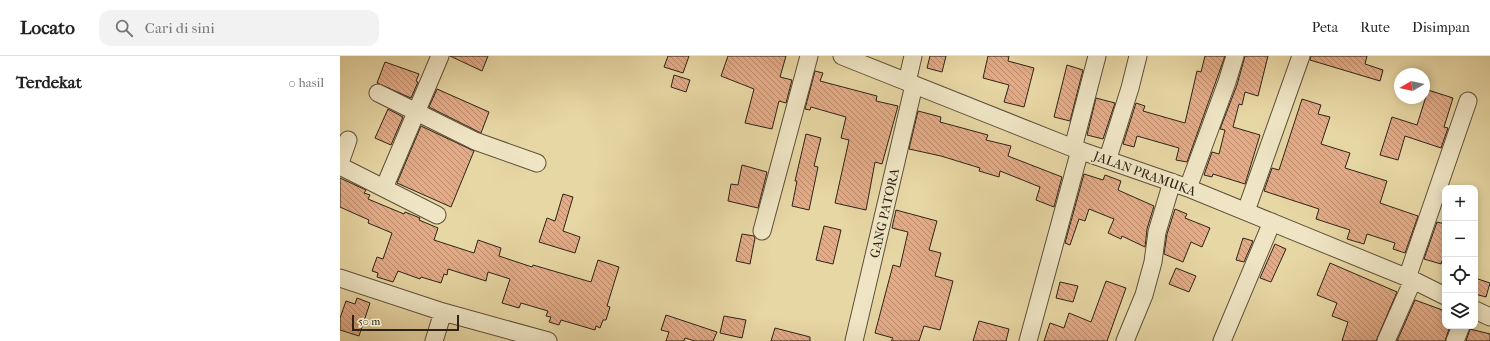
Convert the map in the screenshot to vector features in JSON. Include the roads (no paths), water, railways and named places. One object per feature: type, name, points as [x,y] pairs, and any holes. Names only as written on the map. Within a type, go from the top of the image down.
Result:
[{"type":"street","points":[[384,188],[440,56]]},
{"type":"street","points":[[762,231],[809,56]]},
{"type":"street","name":"JALAN PRAMUKA","points":[[842,56],[1076,149],[1108,158],[1246,211],[1410,279],[1442,295]]},
{"type":"street","name":"GANG PATORA","points":[[854,341],[910,83],[913,56]]},
{"type":"street","points":[[1028,341],[1076,149],[1097,56]]},
{"type":"street","points":[[1108,158],[1130,88],[1138,56]]},
{"type":"street","points":[[1188,188],[1235,56]]},
{"type":"street","points":[[1246,211],[1301,56]]},
{"type":"street","points":[[378,93],[475,141],[537,163]]},
{"type":"street","points":[[1386,341],[1410,279],[1468,101]]},
{"type":"street","points":[[340,162],[348,140]]},
{"type":"street","points":[[340,166],[437,215]]},
{"type":"street","points":[[1125,341],[1144,295],[1153,262],[1157,232],[1172,182]]},
{"type":"street","points":[[1222,341],[1272,222]]},
{"type":"street","points":[[340,278],[443,312],[547,341]]},
{"type":"street","points":[[1478,311],[1490,317]]},
{"type":"street","points":[[434,341],[443,312]]},
{"type":"street","points":[[1455,341],[1460,329]]}]
